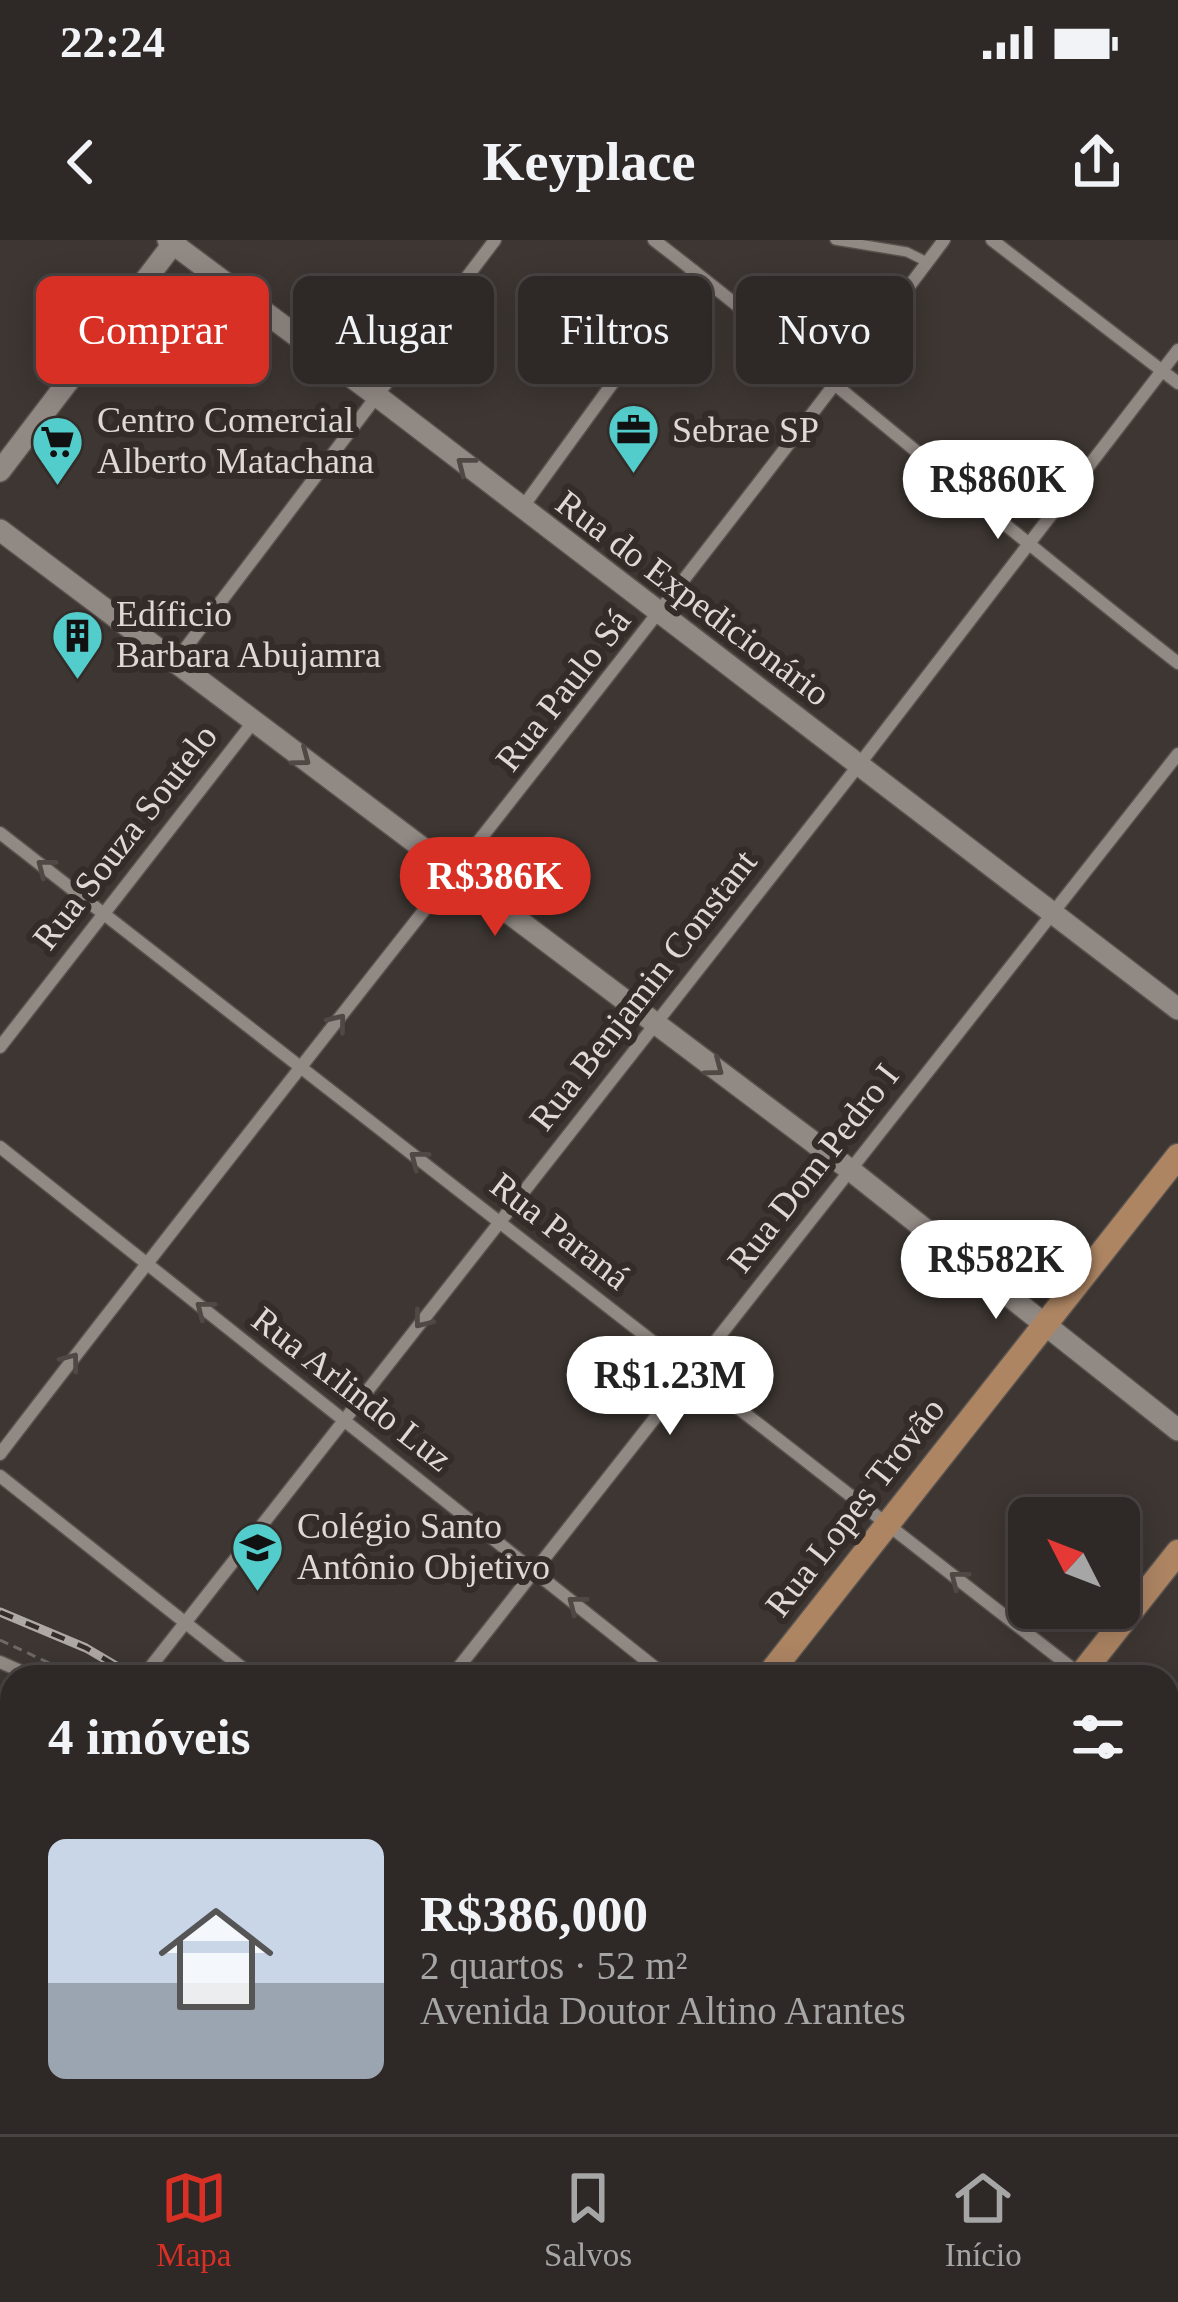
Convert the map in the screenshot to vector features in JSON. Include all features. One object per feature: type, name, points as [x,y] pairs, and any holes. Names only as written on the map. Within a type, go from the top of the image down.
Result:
[{"type":"main road","name":"Rua Lopes Trovão","points":[[776,1665],[1178,1156]]},
{"type":"main road","points":[[1090,1665],[1178,1552]]},
{"type":"street","points":[[176,662],[495,240]]},
{"type":"street","points":[[654,240],[736,304]]},
{"type":"street","name":"Rua Paulo Sá","points":[[913,281],[944,240]]},
{"type":"street","points":[[992,240],[1178,383]]},
{"type":"street","points":[[0,471],[172,241]]},
{"type":"street","name":"Rua do Expedicionário","points":[[172,241],[1178,1009]]},
{"type":"street","points":[[521,508],[694,271]]},
{"type":"street","name":"Rua Benjamin Constant","points":[[152,1665],[858,766],[1178,350]]},
{"type":"street","points":[[838,384],[1026,545],[1178,663]]},
{"type":"street","name":"Rua Paulo Sá","points":[[0,1454],[838,384]]},
{"type":"street","points":[[0,530],[849,1169],[1178,1430]]},
{"type":"street","name":"Rua Souza Soutelo","points":[[0,1047],[254,722]]},
{"type":"street","name":"Rua Dom Pedro I","points":[[460,1665],[1178,754]]},
{"type":"street","name":"Rua Paraná","points":[[0,833],[1067,1665]]},
{"type":"street","name":"Rua Arlindo Luz","points":[[0,1147],[652,1665]]},
{"type":"street","points":[[0,1475],[239,1665]]},
{"type":"lane","points":[[836,240],[907,252],[927,262]]},
{"type":"path","points":[[0,1640],[53,1665]]},
{"type":"railway","points":[[0,1612],[115,1665]]},
{"type":"place","name":"Sebrae SP","points":[[633,476]]},
{"type":"place","name":"Centro Comercial Alberto Matachana","points":[[58,487]]},
{"type":"place","name":"Edíficio Barbara Abujamra","points":[[77,681]]},
{"type":"place","name":"Colégio Santo Antônio Objetivo","points":[[258,1593]]}]
